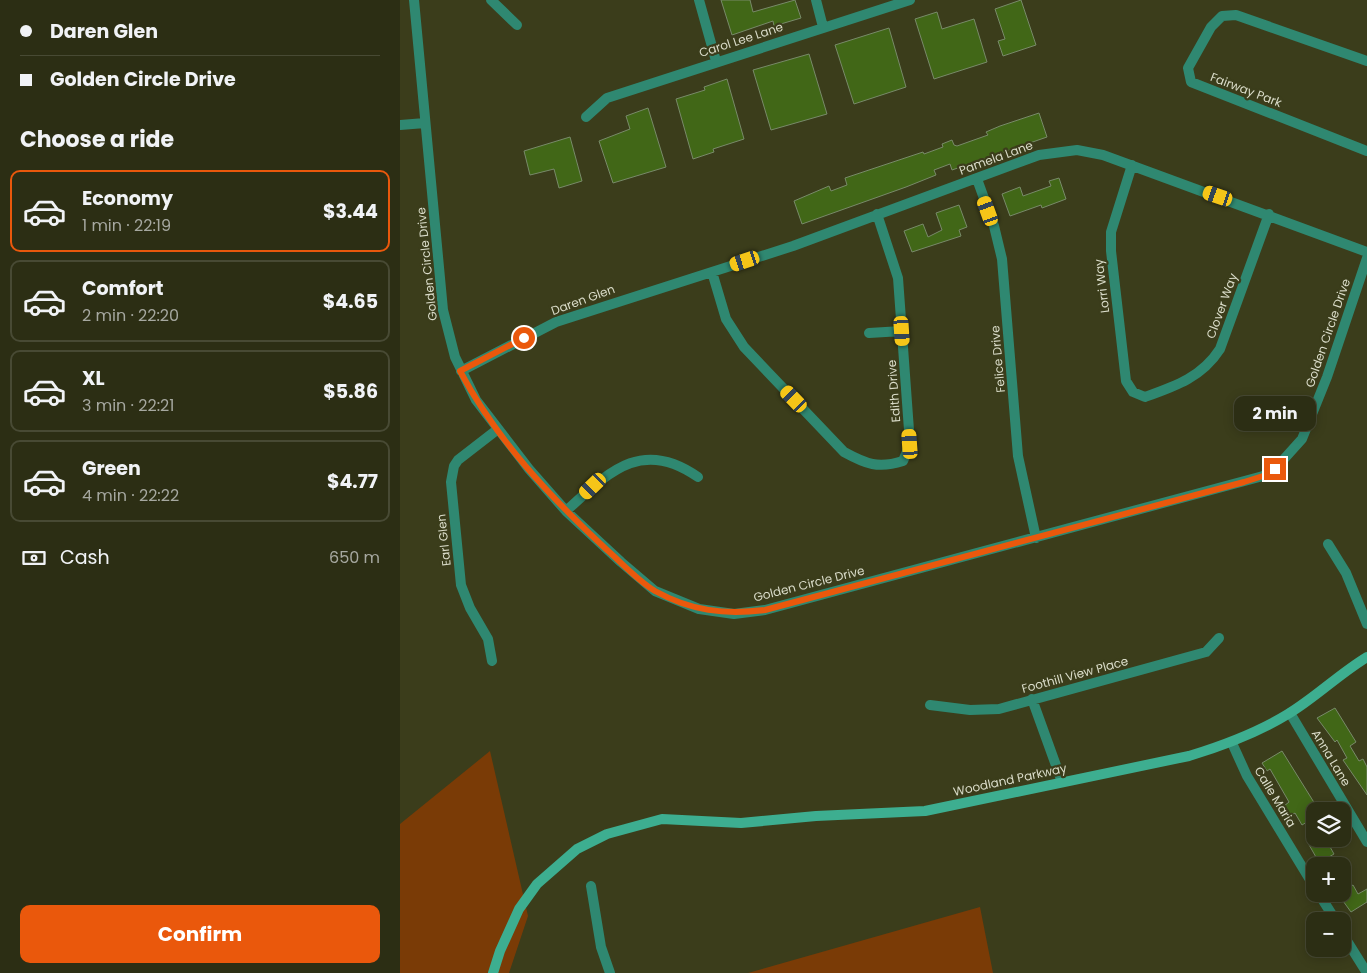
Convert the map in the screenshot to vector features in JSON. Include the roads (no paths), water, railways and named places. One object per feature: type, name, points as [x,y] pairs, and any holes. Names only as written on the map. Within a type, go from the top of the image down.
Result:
[{"type":"street","name":"Golden Circle Drive","points":[[414,0],[443,310],[460,371],[476,400],[566,511],[640,580],[655,591],[699,609],[734,614],[765,610],[1263,476],[1275,469],[1302,440],[1327,377],[1367,258]]},
{"type":"street","points":[[491,0],[517,25]]},
{"type":"street","points":[[699,0],[716,61]]},
{"type":"street","points":[[816,0],[823,27]]},
{"type":"street","name":"Carol Lee Lane","points":[[586,116],[607,98],[716,61],[910,0]]},
{"type":"street","name":"Fairway Park","points":[[1367,61],[1236,15],[1222,16],[1211,27],[1188,68],[1191,82],[1367,151]]},
{"type":"street","points":[[400,126],[425,123]]},
{"type":"street","name":"Pamela Lane","points":[[634,295],[793,246],[1039,155],[1077,150],[1103,154],[1269,214],[1367,252]]},
{"type":"street","name":"Lorri Way","points":[[1132,165],[1111,232],[1111,251],[1126,381],[1133,392],[1145,397]]},
{"type":"street","name":"Felice Drive","points":[[976,179],[994,226],[1002,259],[1018,456],[1036,538]]},
{"type":"street","name":"Edith Drive","points":[[712,272],[726,319],[744,347],[844,452],[865,463],[886,466],[902,461],[910,444],[898,278],[877,214]]},
{"type":"street","name":"Clover Way","points":[[1145,397],[1185,383],[1211,363],[1216,356],[1269,214]]},
{"type":"street","name":"Daren Glen","points":[[460,371],[556,322],[634,295]]},
{"type":"street","points":[[869,333],[902,331]]},
{"type":"street","name":"Earl Glen","points":[[492,661],[488,640],[470,608],[461,585],[450,482],[454,466],[458,460],[498,429]]},
{"type":"street","points":[[566,511],[606,474],[629,462],[657,459],[682,465],[698,477]]},
{"type":"street","points":[[1328,544],[1346,574],[1367,624]]},
{"type":"street","name":"Foothill View Place","points":[[930,705],[970,710],[999,709],[1206,652],[1219,638]]},
{"type":"street","name":"Woodland Parkway","points":[[493,973],[500,951],[519,909],[538,884],[577,849],[607,834],[662,819],[742,823],[816,816],[925,811],[1189,756],[1232,743],[1290,713],[1367,657]]},
{"type":"street","points":[[1032,699],[1062,782]]},
{"type":"street","name":"Anna Lane","points":[[1290,713],[1367,842]]},
{"type":"street","name":"Calle Maria","points":[[1232,743],[1247,776],[1306,873]]},
{"type":"street","points":[[591,886],[600,947],[610,973]]},
{"type":"street","points":[[1351,947],[1367,973]]}]
